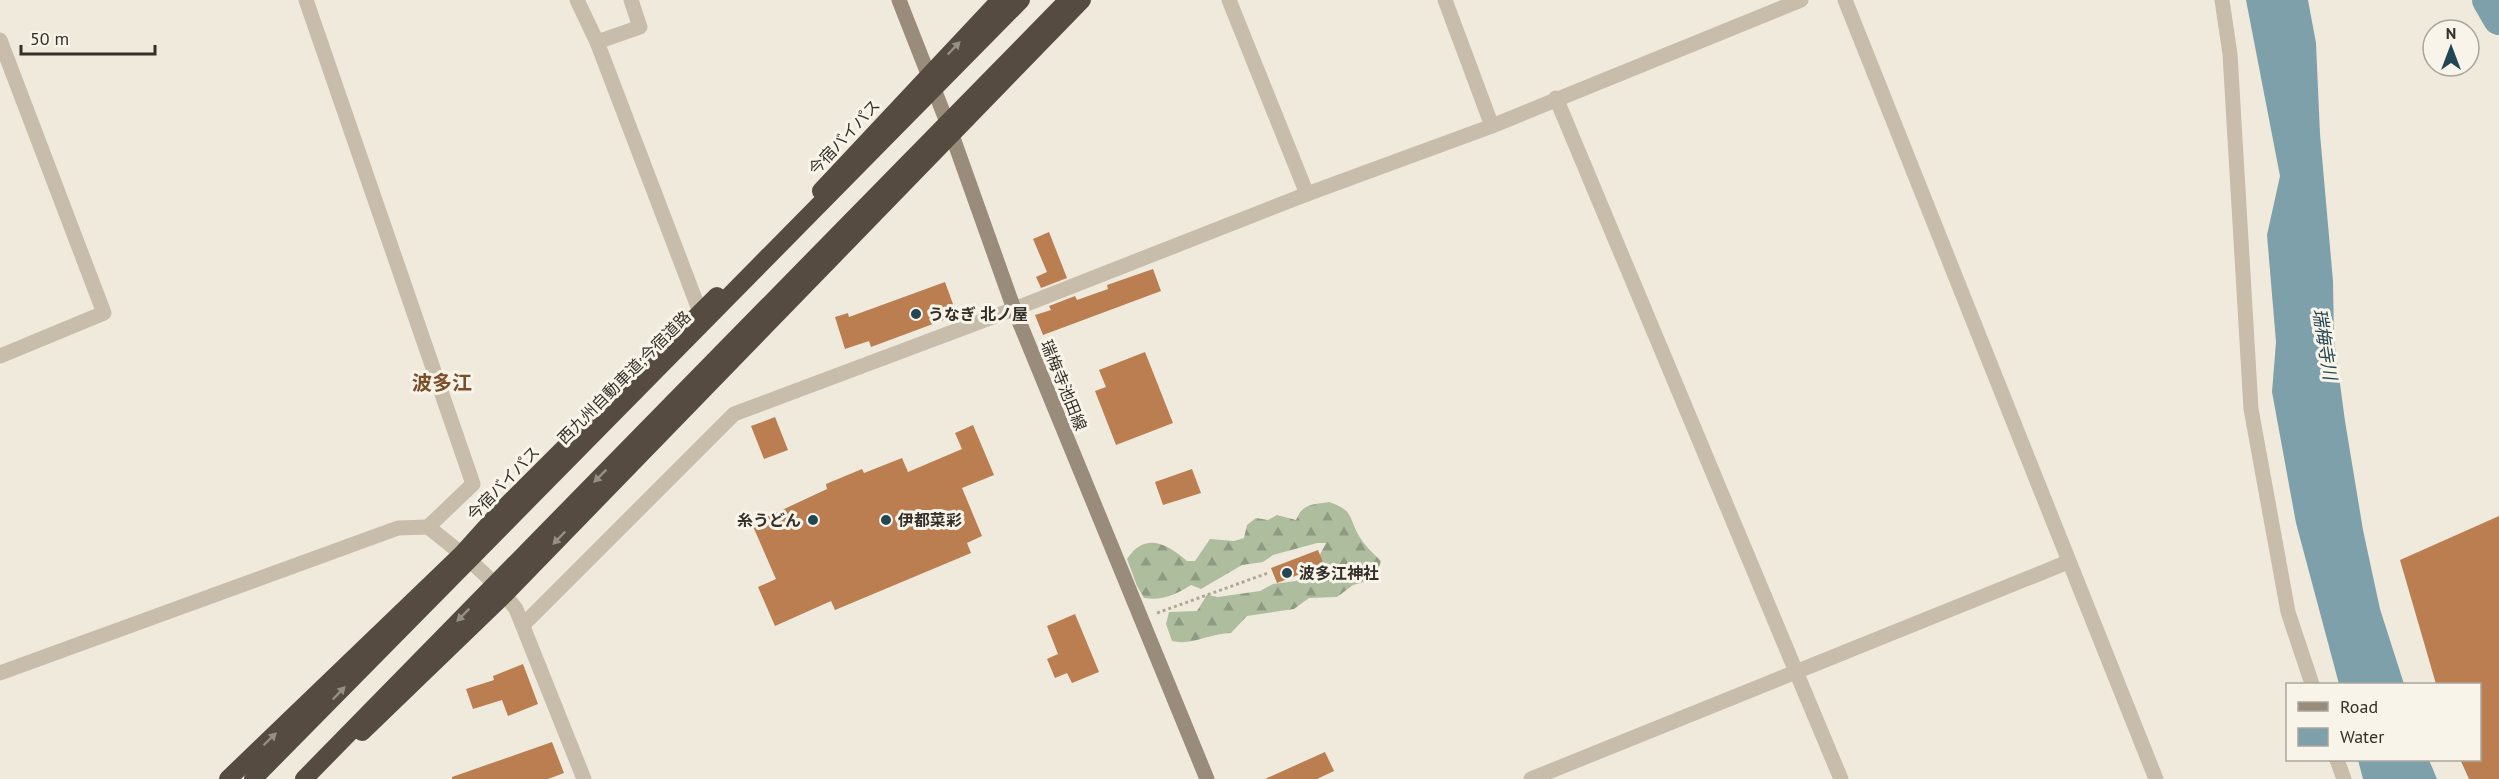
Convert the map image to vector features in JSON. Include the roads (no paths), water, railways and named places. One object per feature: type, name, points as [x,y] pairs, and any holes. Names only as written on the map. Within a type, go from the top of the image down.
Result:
[{"type":"highway","name":"今宿バイパス","points":[[228,779],[462,554],[498,514],[807,206],[1000,0]]},
{"type":"highway","name":"西九州自動車道;今宿道路","points":[[253,779],[1021,0]]},
{"type":"highway","points":[[304,779],[1068,0]]},
{"type":"highway","points":[[313,779],[505,594],[1082,0]]},
{"type":"main road","name":"瑞梅寺池田線","points":[[900,0],[952,135],[1014,309],[1207,779]]},
{"type":"street","points":[[306,0],[473,484],[428,527]]},
{"type":"street","points":[[577,0],[597,42],[700,312]]},
{"type":"street","points":[[597,42],[640,27],[631,0]]},
{"type":"street","points":[[1229,0],[1307,194]]},
{"type":"street","points":[[1445,0],[1492,126]]},
{"type":"street","points":[[523,625],[734,414],[1014,309],[1307,194],[1492,126],[1801,0]]},
{"type":"street","points":[[1845,0],[2156,779]]},
{"type":"street","points":[[2222,0],[2230,54],[2250,409],[2288,612],[2312,683]]},
{"type":"street","points":[[0,40],[104,313],[0,356]]},
{"type":"street","points":[[1556,98],[1841,779]]},
{"type":"street","points":[[0,673],[398,528],[428,527],[462,554],[505,594],[516,609],[584,779]]},
{"type":"street","points":[[1531,779],[2068,562]]},
{"type":"street","points":[[2338,761],[2344,779]]},
{"type":"water","name":"瑞梅寺川","points":[[2246,0],[2308,0],[2316,43],[2320,134],[2333,281],[2334,339],[2345,421],[2363,530],[2380,609],[2404,683],[2339,683],[2296,523],[2272,392],[2276,342],[2267,235],[2280,176]]},
{"type":"water","points":[[2358,761],[2429,761],[2437,779],[2363,779]]},
{"type":"waterway","points":[[2488,0],[2499,19]]},
{"type":"place","name":"うなぎ 北ノ屋","points":[[916,314]]},
{"type":"place","name":"糸うどん","points":[[813,520]]},
{"type":"place","name":"伊都菜彩","points":[[886,520]]},
{"type":"place","name":"波多江神社","points":[[1287,573]]},
{"type":"district","name":"波多江","points":[[442,383]]}]
